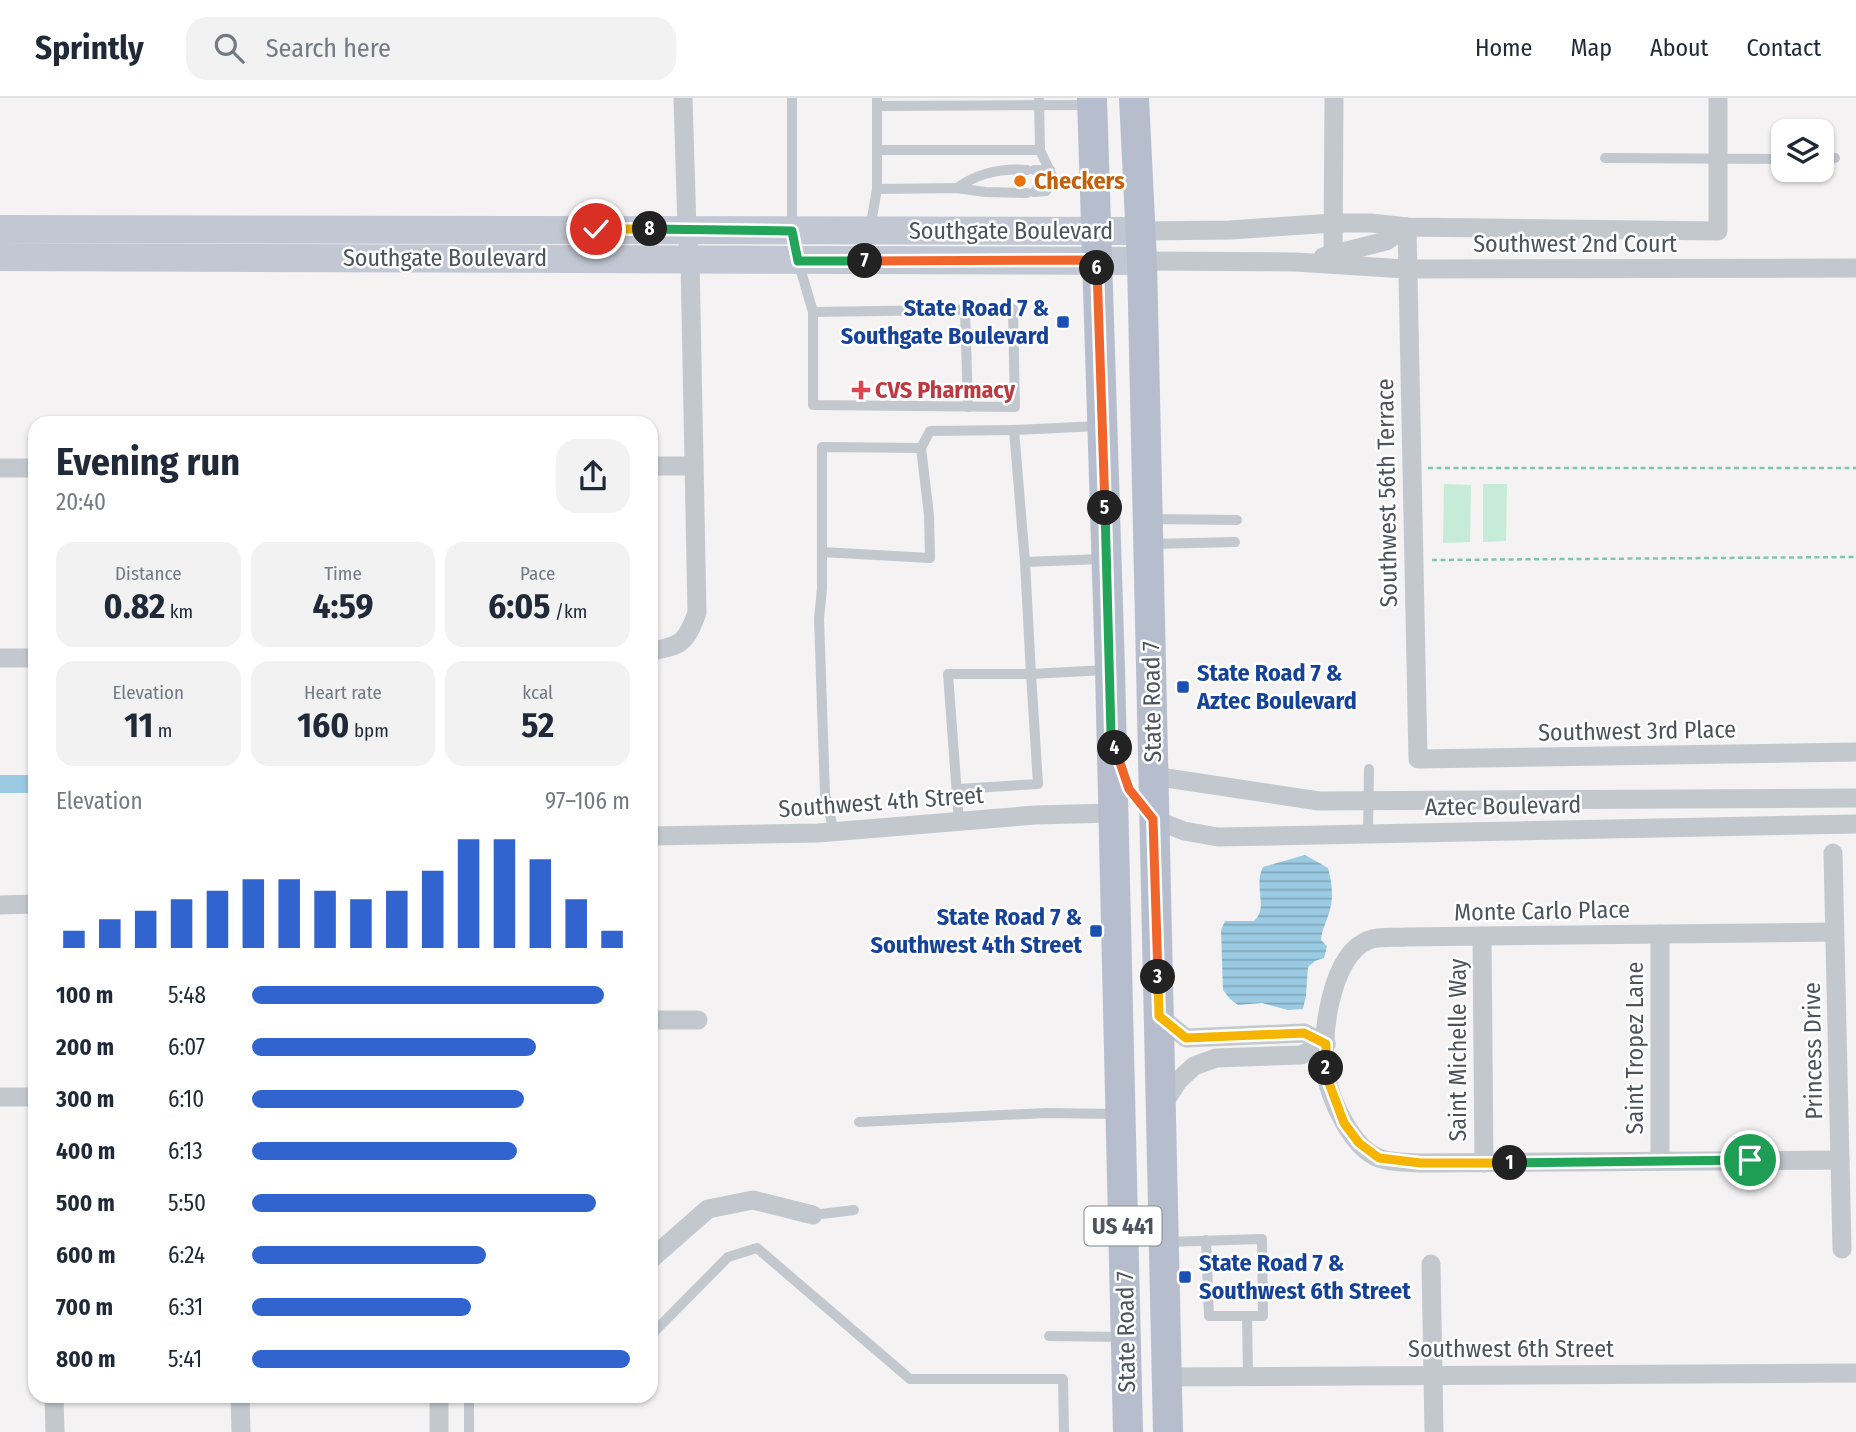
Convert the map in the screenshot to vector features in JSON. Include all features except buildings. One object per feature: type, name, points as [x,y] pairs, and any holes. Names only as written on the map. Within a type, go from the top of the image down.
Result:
[{"type":"main road","name":"State Road 7","points":[[1134,98],[1142,261],[1168,1432]]},
{"type":"main road","name":"State Road 7","points":[[1092,102],[1110,669],[1128,1432]]},
{"type":"main road","name":"Southgate Boulevard","points":[[0,229],[234,243],[690,260],[795,246],[1097,246],[1142,261]]},
{"type":"main road","name":"Southgate Boulevard","points":[[0,257],[234,243],[687,229],[795,246]]},
{"type":"main road","name":"Southgate Boulevard","points":[[1097,246],[1140,231]]},
{"type":"main road","points":[[1111,734],[1129,789],[1153,819]]},
{"type":"main road","points":[[1113,813],[1130,825],[1142,844],[1156,881]]},
{"type":"main road","points":[[1126,1323],[1143,1357],[1152,1368],[1166,1377]]},
{"type":"street","points":[[658,650],[672,648],[689,635],[697,613],[690,260],[683,98]]},
{"type":"street","points":[[1334,98],[1334,255]]},
{"type":"street","points":[[1718,98],[1718,159]]},
{"type":"street","name":"Southwest 2nd Court","points":[[1140,231],[1230,230],[1333,223],[1407,227],[1718,230],[1718,159]]},
{"type":"street","name":"Southwest 2nd Court","points":[[1295,262],[1386,241],[1407,227]]},
{"type":"street","name":"Southwest 56th Terrace","points":[[1407,227],[1418,759]]},
{"type":"street","name":"Southwest 2nd Court","points":[[1142,261],[1295,262],[1406,269],[1856,268]]},
{"type":"street","points":[[658,466],[694,466]]},
{"type":"street","points":[[0,468],[28,468]]},
{"type":"street","points":[[0,658],[28,658]]},
{"type":"street","name":"Southwest 3rd Place","points":[[1418,759],[1856,752]]},
{"type":"street","name":"Aztec Boulevard","points":[[1153,776],[1290,799],[1319,801],[1856,798]]},
{"type":"street","name":"Southwest 4th Street","points":[[658,836],[834,832],[1113,813]]},
{"type":"street","name":"Aztec Boulevard","points":[[1153,819],[1184,831],[1218,836],[1856,824]]},
{"type":"street","name":"Princess Drive","points":[[1833,853],[1842,1248]]},
{"type":"street","points":[[0,905],[28,904]]},
{"type":"street","name":"Monte Carlo Place","points":[[1835,932],[1406,937],[1369,940],[1355,950],[1339,972],[1326,1018],[1326,1075],[1344,1123],[1359,1143],[1379,1158],[1421,1163],[1840,1160]]},
{"type":"street","name":"Saint Tropez Lane","points":[[1660,934],[1660,1161]]},
{"type":"street","name":"Saint Michelle Way","points":[[1482,936],[1483,1163]]},
{"type":"street","points":[[1159,1016],[1186,1038],[1304,1033],[1326,1044]]},
{"type":"street","points":[[658,1020],[698,1020]]},
{"type":"street","points":[[1161,1108],[1178,1081],[1194,1066],[1216,1058],[1301,1055],[1326,1044]]},
{"type":"street","points":[[0,1097],[28,1097]]},
{"type":"street","points":[[658,1253],[708,1209],[753,1200],[813,1215]]},
{"type":"street","points":[[1431,1264],[1434,1432]]},
{"type":"street","name":"Southwest 6th Street","points":[[1166,1377],[1856,1373]]},
{"type":"street","points":[[54,1403],[55,1432]]},
{"type":"street","points":[[240,1403],[241,1432]]},
{"type":"street","points":[[439,1403],[439,1432]]},
{"type":"lane","points":[[792,98],[795,246],[813,312],[813,405],[1015,407],[1013,309],[813,312]]},
{"type":"lane","points":[[877,189],[957,188],[985,192],[1031,193],[1046,191],[1054,180],[1040,150],[1040,101]]},
{"type":"lane","points":[[869,246],[877,189],[877,102],[1092,102]]},
{"type":"lane","points":[[878,150],[1040,150]]},
{"type":"lane","points":[[1605,158],[1771,159]]},
{"type":"lane","points":[[957,188],[971,178],[997,170],[1050,170]]},
{"type":"lane","points":[[965,308],[968,407]]},
{"type":"lane","points":[[822,552],[929,558],[929,515],[921,448],[930,431],[1102,426]]},
{"type":"lane","points":[[957,789],[1038,783],[1014,430]]},
{"type":"lane","points":[[834,832],[825,794],[819,618],[822,589],[822,447],[921,448]]},
{"type":"lane","points":[[1148,531],[1237,520]]},
{"type":"lane","points":[[1148,531],[1235,542]]},
{"type":"lane","points":[[1025,562],[1106,558]]},
{"type":"lane","points":[[959,822],[948,674],[1031,674],[1110,669]]},
{"type":"lane","points":[[1368,769],[1368,834]]},
{"type":"lane","points":[[1274,1035],[1274,1056]]},
{"type":"lane","points":[[859,1122],[1046,1113],[1121,1114]]},
{"type":"lane","points":[[813,1215],[854,1210]]},
{"type":"lane","points":[[1164,1242],[1206,1240],[1262,1239],[1263,1316],[1209,1316],[1206,1240]]},
{"type":"lane","points":[[658,1328],[728,1257],[757,1248],[910,1379],[1063,1379],[1064,1432]]},
{"type":"lane","points":[[1247,1316],[1248,1376]]},
{"type":"lane","points":[[1049,1336],[1126,1323]]},
{"type":"lane","points":[[469,1403],[469,1432]]},
{"type":"path","points":[[1411,468],[1856,468]]},
{"type":"path","points":[[1413,560],[1856,557]]},
{"type":"green space","points":[[1444,484],[1471,485],[1470,542],[1443,543]]},
{"type":"green space","points":[[1483,484],[1507,484],[1506,541],[1483,542]]},
{"type":"water","points":[[1305,855],[1328,868],[1332,896],[1321,940],[1327,946],[1324,958],[1308,967],[1303,1009],[1288,1010],[1262,1003],[1238,1005],[1223,990],[1221,930],[1225,921],[1254,921],[1260,910],[1259,882],[1263,867]]},
{"type":"waterway","points":[[0,784],[28,784]]},
{"type":"place","name":"Checkers","points":[[1020,181]]},
{"type":"place","name":"State Road 7 & Southgate Boulevard","points":[[1063,322]]},
{"type":"place","name":"CVS Pharmacy","points":[[861,390]]},
{"type":"place","name":"State Road 7 & Aztec Boulevard","points":[[1183,687]]},
{"type":"place","name":"State Road 7 & Southwest 4th Street","points":[[1096,931]]},
{"type":"place","name":"State Road 7 & Southwest 6th Street","points":[[1185,1277]]},
{"type":"route","points":[[596,229],[792,231],[798,261],[1097,260],[1111,734],[1129,789],[1153,819],[1159,1016],[1186,1038],[1304,1033],[1326,1044],[1326,1075],[1344,1123],[1359,1143],[1379,1158],[1421,1163],[1750,1160]]}]
